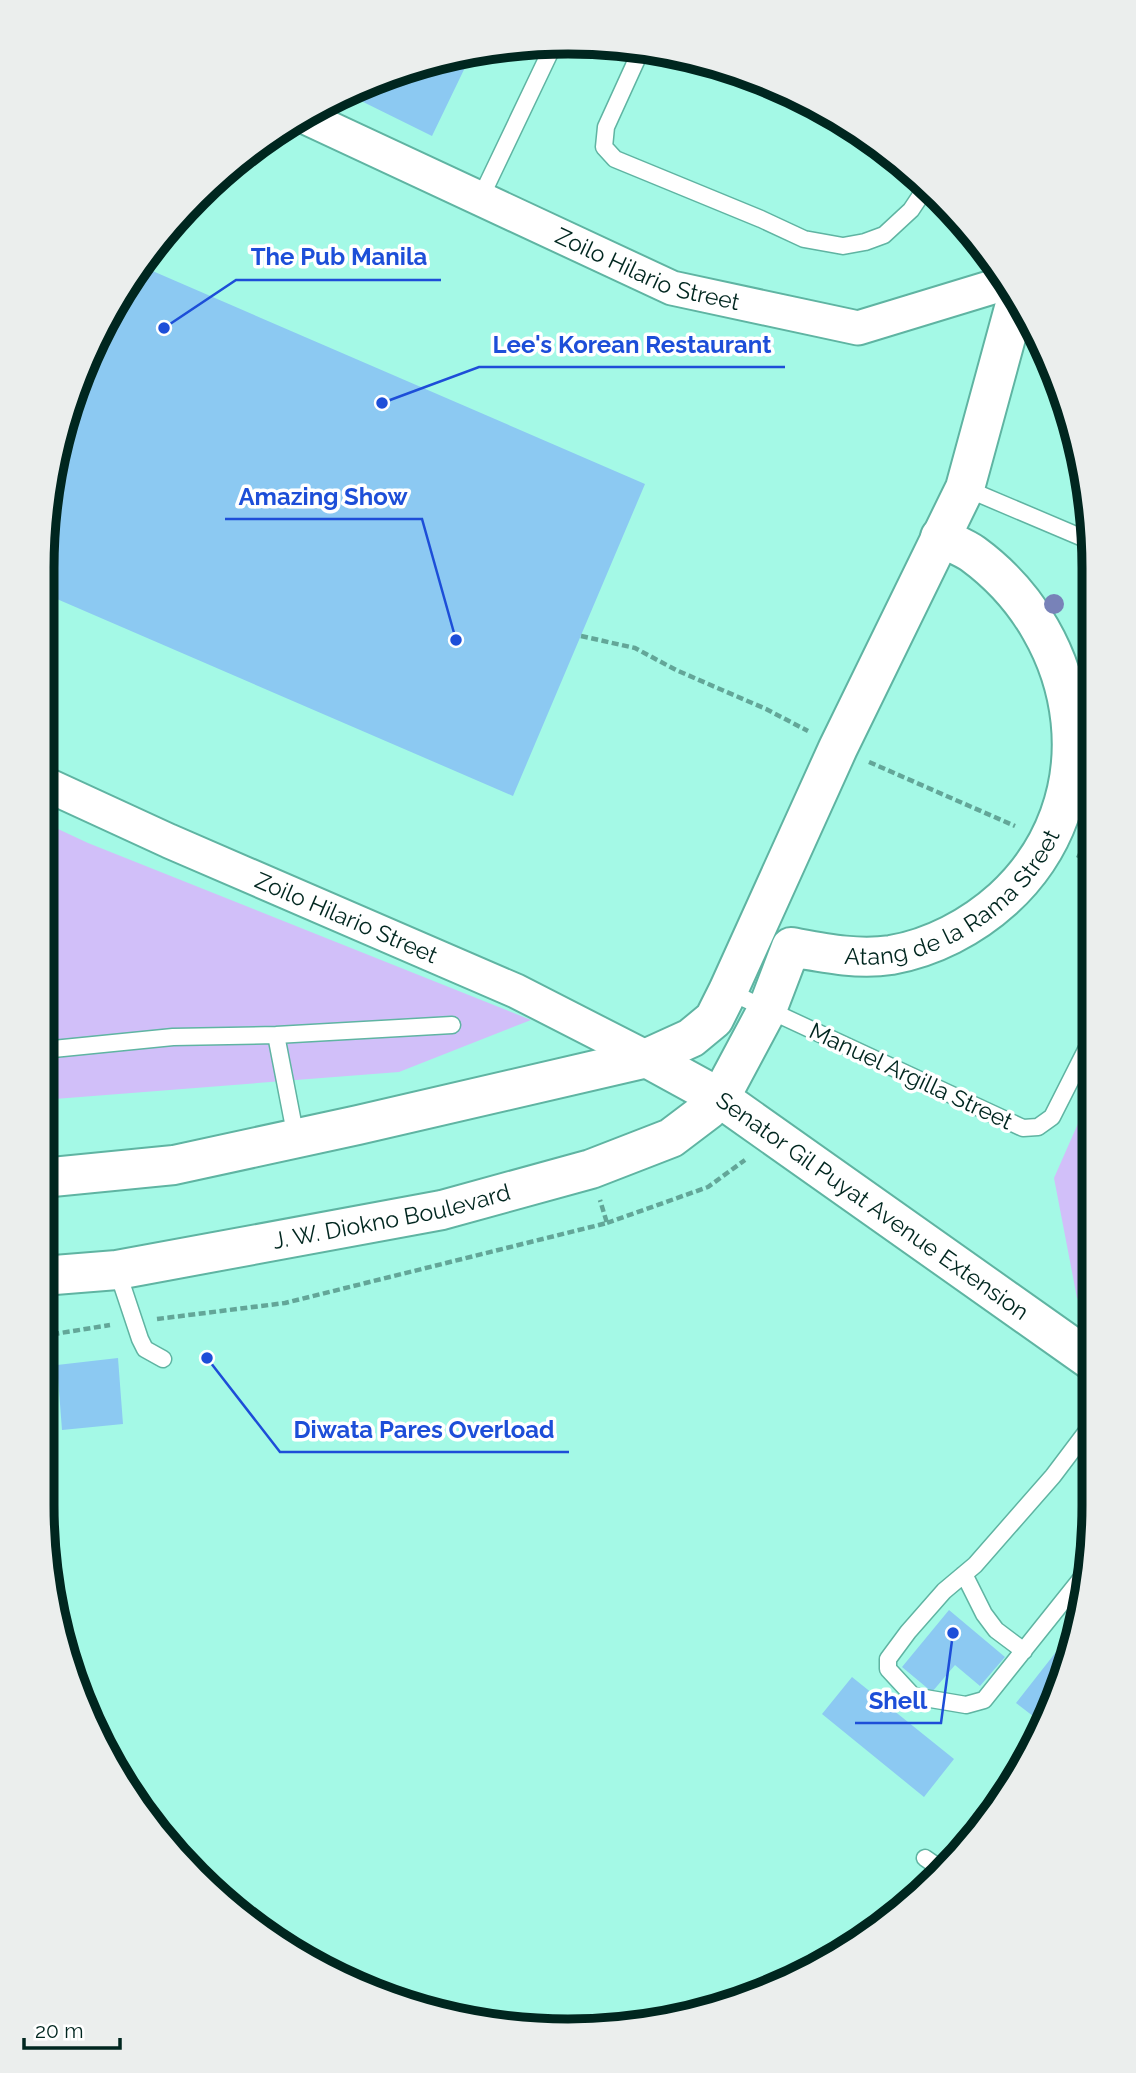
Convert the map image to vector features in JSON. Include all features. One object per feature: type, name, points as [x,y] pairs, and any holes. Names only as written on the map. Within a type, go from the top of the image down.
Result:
[{"type":"street","name":"Zoilo Hilario Street","points":[[314,121],[672,288],[858,328],[997,286]]},
{"type":"street","points":[[720,1098],[767,1010],[773,940],[838,748],[965,488],[1013,311]]},
{"type":"street","name":"Atang de la Rama Street","points":[[773,940],[840,957],[890,955],[939,941],[983,917],[1020,883],[1048,841],[1063,805],[1071,766],[1072,726],[1066,687],[1052,650],[1032,615],[1006,585],[972,554],[940,537]]},
{"type":"street","name":"Zoilo Hilario Street","points":[[54,788],[169,841],[516,991],[647,1058]]},
{"type":"street","points":[[54,1177],[174,1165],[647,1058],[691,1038],[714,1019],[728,991],[773,940]]},
{"type":"street","name":"Senator Gil Puyat Avenue Extension","points":[[647,1058],[720,1098],[1082,1354]]},
{"type":"street","name":"J. W. Diokno Boulevard","points":[[54,1275],[117,1269],[442,1210],[590,1170],[671,1138],[720,1098]]},
{"type":"lane","points":[[481,197],[549,55]]},
{"type":"lane","points":[[637,59],[606,127],[604,147],[615,159],[804,239],[843,246],[884,235],[911,211],[921,195]]},
{"type":"lane","points":[[965,488],[1081,537]]},
{"type":"lane","name":"Manuel Argilla Street","points":[[728,991],[1023,1128],[1038,1127],[1052,1117],[1082,1058]]},
{"type":"lane","points":[[54,1049],[173,1037],[276,1035],[452,1025]]},
{"type":"lane","points":[[276,1035],[296,1138]]},
{"type":"lane","points":[[117,1269],[145,1349],[163,1359]]},
{"type":"lane","points":[[1075,1587],[984,1700],[966,1704],[913,1696],[888,1669],[888,1659],[944,1591],[975,1565],[1053,1476],[1082,1438]]},
{"type":"lane","points":[[964,1574],[984,1615],[996,1630],[1024,1651]]},
{"type":"lane","points":[[925,1858],[934,1864]]},
{"type":"path","points":[[581,636],[635,648],[676,670],[766,709],[838,748],[1082,858]]},
{"type":"path","points":[[54,1334],[285,1303],[607,1223],[708,1187],[775,1137]]},
{"type":"path","points":[[590,1170],[607,1223]]},
{"type":"shaded area","points":[[54,827],[531,1020],[399,1072],[54,1099]]},
{"type":"shaded area","points":[[1082,1114],[1082,1302],[1077,1298],[1054,1178]]},
{"type":"building","points":[[467,64],[432,136],[358,99],[403,82]]},
{"type":"building","points":[[150,270],[645,484],[513,796],[54,598],[55,534],[59,501],[64,468],[81,407],[117,323]]},
{"type":"building","points":[[118,1358],[123,1424],[62,1430],[57,1365]]},
{"type":"building","points":[[949,1610],[1005,1657],[980,1686],[955,1665],[932,1692],[902,1667]]},
{"type":"building","points":[[1062,1644],[1036,1718],[1016,1703]]},
{"type":"building","points":[[852,1677],[954,1759],[924,1797],[822,1714]]},
{"type":"place","name":"The Pub Manila","points":[[164,328]]},
{"type":"place","name":"Lee's Korean Restaurant","points":[[382,403]]},
{"type":"place","name":"Amazing Show","points":[[456,640]]},
{"type":"place","name":"Diwata Pares Overload","points":[[207,1358]]},
{"type":"place","name":"Shell","points":[[953,1633]]}]
